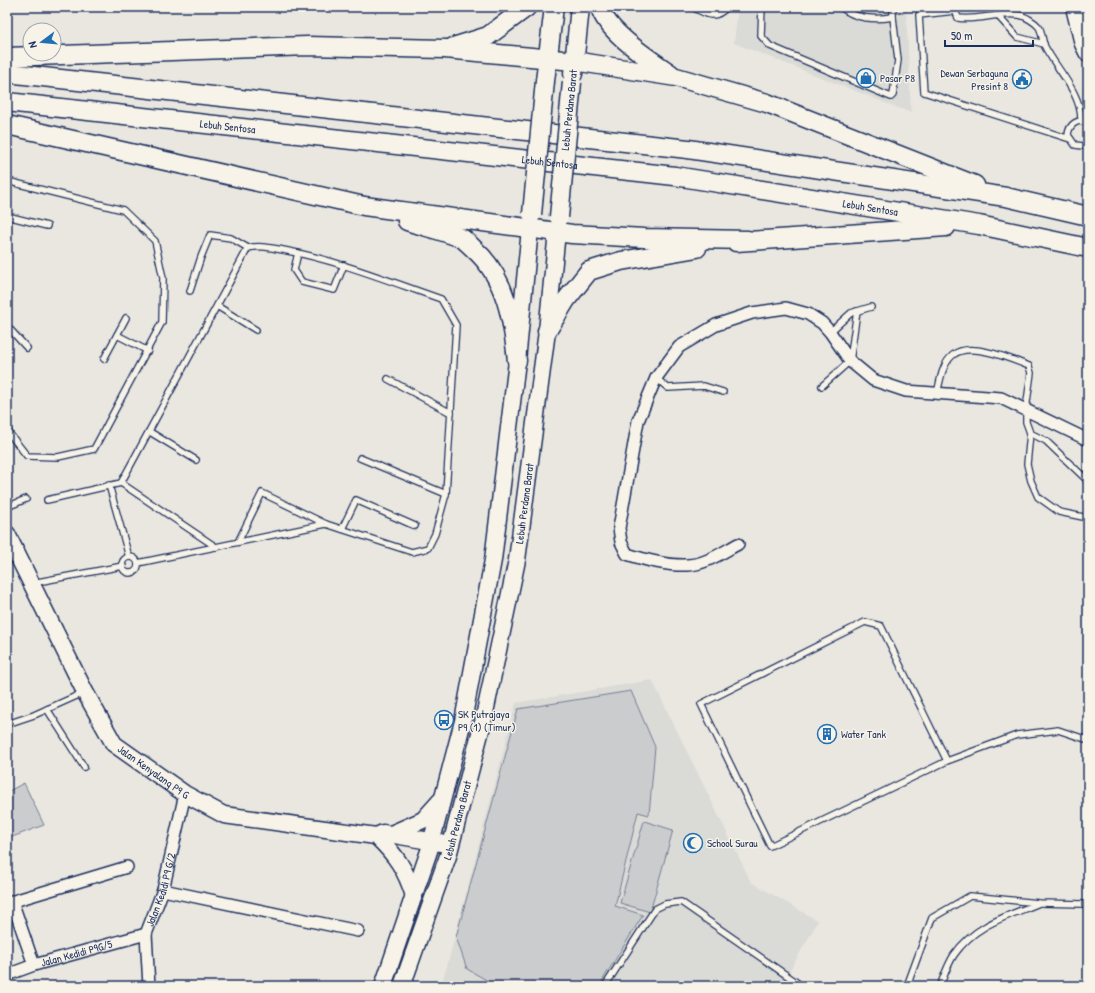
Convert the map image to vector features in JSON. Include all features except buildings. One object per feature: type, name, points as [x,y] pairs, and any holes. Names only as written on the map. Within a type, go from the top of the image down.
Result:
[{"type":"main road","points":[[445,49],[488,36],[527,7]]},
{"type":"main road","name":"Lebuh Perdana Barat","points":[[531,222],[554,7]]},
{"type":"main road","name":"Lebuh Perdana Barat","points":[[558,225],[580,7]]},
{"type":"main road","points":[[600,7],[601,12],[615,31],[643,55],[676,77]]},
{"type":"main road","points":[[7,57],[307,46],[445,49],[548,58],[676,77],[767,103],[1006,197]]},
{"type":"main road","points":[[7,73],[688,149],[1006,197],[1088,216]]},
{"type":"main road","name":"Lebuh Sentosa","points":[[7,102],[675,176],[979,225],[1088,248]]},
{"type":"main road","points":[[7,124],[364,206],[464,240],[486,259],[497,278],[509,307],[514,329],[517,361]]},
{"type":"main road","points":[[364,206],[558,225],[644,238],[748,240],[979,225]]},
{"type":"main road","points":[[547,331],[566,300],[589,271],[628,260],[748,240]]},
{"type":"street","points":[[1074,7],[1083,44],[1088,54]]},
{"type":"street","name":"Lebuh Perdana Barat","points":[[383,986],[431,846],[463,721],[493,560],[517,361],[531,222]]},
{"type":"street","name":"Lebuh Perdana Barat","points":[[402,986],[449,851],[483,722],[517,560],[547,331],[558,225]]},
{"type":"street","points":[[738,544],[709,559],[688,566],[646,560],[627,554],[621,542],[619,528],[638,421],[656,378],[679,347],[716,325],[752,313],[786,308],[808,314],[822,322],[850,361],[873,380],[906,391],[1001,398],[1088,440]]},
{"type":"street","name":"Jalan Kenyalang P9 G","points":[[7,534],[85,692],[114,744],[185,794],[224,815],[382,837],[431,846],[449,851]]},
{"type":"street","name":"Jalan Kedidi P9 G/2","points":[[149,986],[146,934],[163,890],[185,794]]},
{"type":"street","points":[[414,896],[401,863],[382,837],[423,820],[443,797]]},
{"type":"street","points":[[34,965],[10,902],[127,867]]},
{"type":"street","points":[[163,890],[358,931]]},
{"type":"street","name":"Jalan Kedidi P9G/5","points":[[7,975],[34,965],[146,934]]},
{"type":"lane","points":[[692,7],[711,16],[720,14],[727,7]]},
{"type":"lane","points":[[762,7],[761,36],[770,46],[891,97],[893,95],[898,60],[893,17],[894,7]]},
{"type":"lane","points":[[841,7],[847,12],[868,19],[893,17]]},
{"type":"lane","points":[[1081,121],[1081,110],[1077,99],[1044,44],[1039,28],[1032,21],[1019,15],[967,19],[958,18],[954,9],[919,15],[924,92],[1070,139],[1079,146],[1088,144]]},
{"type":"lane","points":[[998,16],[1016,37],[1044,44]]},
{"type":"lane","points":[[1070,139],[1070,126],[1081,121],[1088,123]]},
{"type":"lane","points":[[7,181],[123,210],[155,240],[163,278],[162,322],[148,351],[94,449],[58,457],[27,456],[9,433],[7,425]]},
{"type":"lane","points":[[7,216],[47,226]]},
{"type":"lane","points":[[190,291],[210,235],[231,238],[248,248]]},
{"type":"lane","points":[[121,483],[150,432],[248,248],[257,245],[298,253],[344,265],[441,299],[456,325],[446,494],[434,534],[428,548],[412,552],[326,524],[262,493],[238,542]]},
{"type":"lane","points":[[298,253],[294,270],[302,282],[334,290],[344,265]]},
{"type":"lane","points":[[217,306],[256,330]]},
{"type":"lane","points":[[830,332],[851,313],[871,307]]},
{"type":"lane","points":[[822,386],[850,361],[857,311]]},
{"type":"lane","points":[[104,359],[126,318]]},
{"type":"lane","points":[[7,326],[27,348]]},
{"type":"lane","points":[[117,335],[148,351]]},
{"type":"lane","points":[[937,394],[943,370],[953,355],[963,350],[975,350],[1007,357],[1029,366],[1031,373],[1026,409],[1026,422],[1030,433],[1027,464],[1031,481],[1038,497],[1059,512],[1088,518]]},
{"type":"lane","points":[[656,378],[668,388],[704,386],[723,392]]},
{"type":"lane","points":[[388,379],[451,413]]},
{"type":"lane","points":[[150,432],[196,460]]},
{"type":"lane","points":[[1030,433],[1046,442],[1088,481]]},
{"type":"lane","points":[[360,458],[446,494]]},
{"type":"lane","points":[[46,500],[121,483],[216,547]]},
{"type":"lane","points":[[109,485],[129,557]]},
{"type":"lane","points":[[7,507],[26,499]]},
{"type":"lane","points":[[342,529],[356,500],[415,526]]},
{"type":"lane","points":[[138,563],[326,524]]},
{"type":"lane","points":[[129,557],[134,558],[138,563]]},
{"type":"lane","points":[[129,557],[123,561],[125,570],[131,572],[136,569],[138,563]]},
{"type":"lane","points":[[31,583],[123,566]]},
{"type":"lane","points":[[947,761],[881,626],[865,622],[701,704],[770,846],[947,761],[1017,735],[1058,730],[1088,740]]},
{"type":"lane","points":[[7,724],[47,709],[85,692]]},
{"type":"lane","points":[[47,709],[84,767]]},
{"type":"lane","points":[[907,986],[932,918],[970,896],[1039,903],[1083,904],[1088,906]]},
{"type":"lane","points":[[605,986],[655,909],[665,904],[681,902],[800,985]]},
{"type":"lane","points":[[940,986],[954,956],[971,934],[996,921],[1039,903]]},
{"type":"shaded area","name":"Pasar P8","points":[[738,7],[906,8],[911,113],[734,43]]},
{"type":"shaded area","points":[[652,680],[751,882],[818,921],[781,986],[440,986],[446,970],[516,703]]},
{"type":"shaded area","points":[[631,691],[655,747],[649,815],[638,812],[615,906],[643,915],[599,986],[497,986],[467,969],[456,937],[518,709]]},
{"type":"shaded area","points":[[24,783],[44,825],[7,839],[7,792]]},
{"type":"shaded area","points":[[644,821],[673,830],[650,912],[620,903]]},
{"type":"place","name":"Pasar P8","points":[[866,78]]},
{"type":"place","name":"Dewan Serbaguna Presint 8","points":[[1022,79]]},
{"type":"place","name":"SK Putrajaya P9 (1) (Timur)","points":[[444,720]]},
{"type":"place","name":"Water Tank","points":[[827,734]]},
{"type":"place","name":"School Surau","points":[[693,843]]}]
